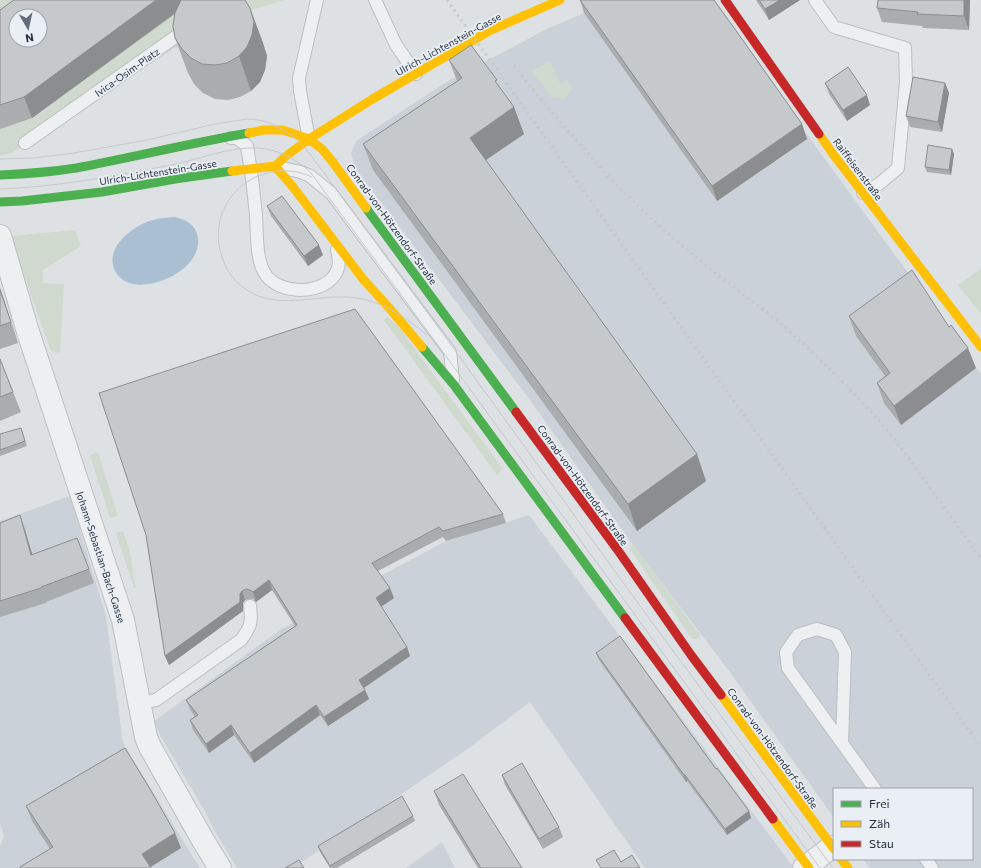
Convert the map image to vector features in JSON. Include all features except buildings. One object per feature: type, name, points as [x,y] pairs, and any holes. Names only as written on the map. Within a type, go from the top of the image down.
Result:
[{"type":"main road","name":"Ulrich-Lichtenstein-Gasse","points":[[0,202],[102,192],[175,179],[275,166],[309,139],[371,100],[489,31],[560,0]]},
{"type":"main road","name":"Raiffeisenstraße","points":[[725,0],[832,154],[981,347]]},
{"type":"main road","name":"Ulrich-Lichtenstein-Gasse","points":[[0,175],[35,173],[75,168],[223,137],[264,130],[283,130],[309,139]]},
{"type":"main road","name":"Conrad-von-Hötzendorf-Straße","points":[[309,139],[322,149],[332,161],[617,549],[691,655],[833,848]]},
{"type":"main road","points":[[275,166],[293,187],[363,279],[454,385],[807,867]]},
{"type":"street","name":"Johann-Sebastian-Bach-Gasse","points":[[0,236],[30,339],[123,620],[146,736],[150,747],[220,868]]},
{"type":"street","points":[[807,867],[833,854]]},
{"type":"lane","points":[[309,139],[298,78],[317,0]]},
{"type":"lane","points":[[374,0],[396,45],[416,74]]},
{"type":"lane","points":[[815,0],[834,27],[905,48],[906,82],[898,168],[879,184],[863,193]]},
{"type":"lane","name":"Ivica-Osim-Platz","points":[[25,143],[197,22]]},
{"type":"lane","points":[[223,137],[237,138],[247,146],[251,169],[260,264],[264,273],[269,279],[292,290],[311,288],[323,284],[332,278],[338,271],[339,256],[336,243]]},
{"type":"lane","points":[[275,166],[301,172],[310,176],[331,193],[450,352],[454,385]]},
{"type":"lane","points":[[139,703],[156,700],[241,640],[248,630],[252,620],[250,606]]},
{"type":"lane","points":[[842,743],[845,652],[836,635],[817,629],[798,635],[786,652],[788,668],[874,788]]},
{"type":"shaded area","points":[[0,0],[284,0],[217,21],[10,154],[0,155]]},
{"type":"shaded area","points":[[708,0],[920,289],[958,345],[981,374],[981,868],[870,868],[864,860],[973,860],[973,788],[833,788],[833,817],[729,671],[628,538],[527,396],[355,168],[351,153],[356,141],[448,81],[549,28],[596,8]]},
{"type":"shaded area","points":[[550,61],[560,83],[567,80],[573,89],[565,99],[552,97],[532,71]]},
{"type":"shaded area","points":[[75,230],[81,246],[43,270],[43,283],[64,284],[60,353],[51,351],[12,236]]},
{"type":"shaded area","points":[[981,269],[981,314],[958,285]]},
{"type":"shaded area","points":[[387,317],[398,326],[502,468],[497,475],[384,320]]},
{"type":"shaded area","points":[[98,452],[118,516],[110,518],[90,455]]},
{"type":"shaded area","points":[[70,496],[106,616],[123,743],[200,868],[0,868],[0,846],[4,836],[0,823],[0,521]]},
{"type":"shaded area","points":[[529,515],[794,868],[645,868],[530,702],[466,750],[293,868],[237,868],[160,735],[154,721],[280,630],[444,542]]},
{"type":"shaded area","points":[[123,531],[129,548],[136,588],[134,588],[116,533]]},
{"type":"shaded area","points":[[633,544],[701,636],[696,639],[692,639],[629,548]]},
{"type":"shaded area","points":[[442,842],[455,868],[406,868]]},
{"type":"water","points":[[174,217],[188,222],[196,230],[198,245],[194,256],[188,265],[167,279],[155,283],[144,285],[133,284],[122,279],[115,271],[112,261],[115,249],[121,240],[143,223]]},
{"type":"tram line","points":[[0,159],[34,158],[74,153],[147,140],[215,124],[247,119],[267,122],[291,135],[310,154],[435,323],[635,599],[833,868]]},
{"type":"tram line","points":[[0,189],[43,186],[107,177],[171,165],[230,150],[254,148],[278,152],[290,158],[311,173],[820,868]]},
{"type":"tram line","points":[[312,177],[292,171],[273,172],[256,177],[240,187],[228,201],[221,218],[218,236],[222,257],[231,275],[239,284],[252,293],[266,298],[296,300],[341,297],[356,298],[376,303],[394,311],[427,335]]},
{"type":"railway","points":[[447,0],[981,747]]},
{"type":"railway","points":[[514,66],[547,107],[605,173],[641,209],[709,268],[778,321],[845,384],[877,418],[905,453],[981,559]]},
{"type":"traffic: fast","points":[[0,175],[38,173],[76,168],[249,133]]},
{"type":"traffic: fast","points":[[0,202],[102,192],[232,171]]},
{"type":"traffic: fast","points":[[366,208],[516,412]]},
{"type":"traffic: fast","points":[[422,347],[454,385],[625,618]]},
{"type":"traffic: slow","points":[[275,166],[309,139],[371,100],[489,31],[560,0]]},
{"type":"traffic: slow","points":[[249,133],[264,130],[283,130],[309,139],[322,149],[332,161],[366,208]]},
{"type":"traffic: slow","points":[[819,134],[981,347]]},
{"type":"traffic: slow","points":[[232,171],[275,166],[293,187],[363,279],[422,347]]},
{"type":"traffic: slow","points":[[721,695],[833,848]]},
{"type":"traffic: slow","points":[[773,819],[809,868]]},
{"type":"traffic: slow","points":[[842,860],[848,868]]},
{"type":"traffic: jam","points":[[725,0],[819,134]]},
{"type":"traffic: jam","points":[[516,412],[617,549],[691,655],[721,695]]},
{"type":"traffic: jam","points":[[625,618],[773,819]]}]
